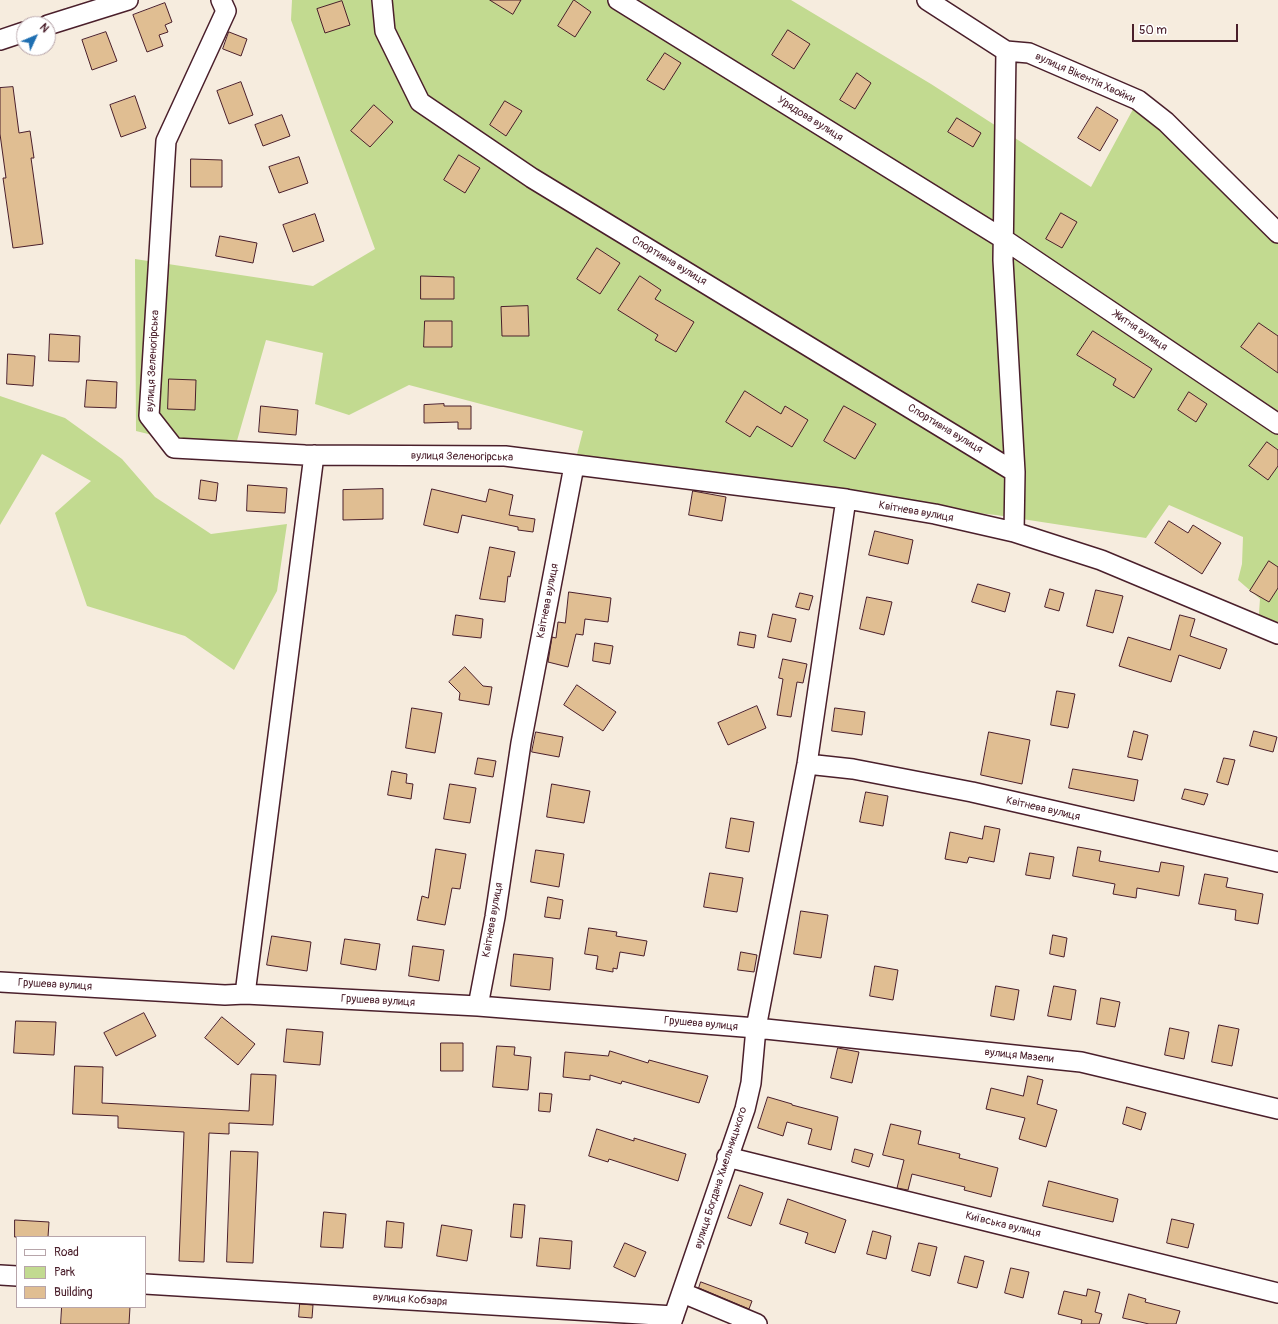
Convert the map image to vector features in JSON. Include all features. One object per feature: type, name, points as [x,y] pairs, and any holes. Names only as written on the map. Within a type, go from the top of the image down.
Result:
[{"type":"street","points":[[56,22],[128,0]]},
{"type":"street","name":"вулиця Зеленогірська","points":[[221,0],[226,11],[166,141],[149,416],[174,448],[314,455],[505,456],[574,466]]},
{"type":"street","name":"Спортивна вулиця","points":[[382,0],[385,31],[420,102],[532,178],[1015,472]]},
{"type":"street","name":"Урядова вулиця","points":[[618,0],[1002,238]]},
{"type":"street","name":"вулиця Вікентія Хвойки","points":[[927,0],[1006,51],[1029,53],[1138,100],[1166,122],[1278,234]]},
{"type":"street","points":[[0,40],[16,35]]},
{"type":"street","points":[[1006,51],[1002,238],[1015,472],[1014,532]]},
{"type":"street","name":"Житня вулиця","points":[[1002,238],[1278,424]]},
{"type":"street","points":[[245,994],[314,455]]},
{"type":"street","name":"Квітнева вулиця","points":[[478,1006],[494,917],[521,743],[574,466],[846,499],[935,514],[1014,532],[1101,560],[1278,634]]},
{"type":"street","points":[[756,1028],[807,764],[846,499]]},
{"type":"street","name":"Квітнева вулиця","points":[[807,764],[853,769],[972,792],[1278,862]]},
{"type":"street","name":"Грушева вулиця","points":[[0,982],[225,996],[245,994],[478,1006],[756,1028]]},
{"type":"street","name":"вулиця Мазепи","points":[[756,1028],[1082,1062],[1278,1109]]},
{"type":"street","name":"вулиця Богдана Хмельницького","points":[[673,1320],[727,1157],[745,1109],[751,1083],[756,1028]]},
{"type":"street","name":"Київська вулиця","points":[[727,1157],[1278,1293]]},
{"type":"street","points":[[0,1275],[16,1276]]},
{"type":"street","name":"вулиця Кобзаря","points":[[146,1284],[673,1320]]},
{"type":"street","points":[[683,1293],[757,1324]]},
{"type":"green space","points":[[292,0],[791,0],[931,84],[1091,187],[1138,100],[1278,233],[1278,634],[1258,627],[1260,599],[1238,580],[1242,564],[1243,537],[1169,505],[1146,538],[996,515],[846,499],[574,466],[583,431],[409,385],[349,415],[315,404],[323,353],[266,340],[232,458],[185,443],[136,431],[135,259],[313,286],[375,249],[291,20]]},
{"type":"green space","points":[[0,396],[65,418],[122,459],[155,497],[211,534],[287,524],[277,591],[234,670],[185,636],[87,606],[55,513],[91,481],[42,454],[0,525]]},
{"type":"building","points":[[490,0],[521,0],[513,14]]},
{"type":"building","points":[[574,0],[591,12],[575,37],[558,26]]},
{"type":"building","points":[[342,1],[350,25],[325,33],[317,9]]},
{"type":"building","points":[[165,3],[172,22],[165,25],[168,32],[159,35],[163,46],[147,52],[133,15]]},
{"type":"building","points":[[788,30],[810,44],[794,69],[772,55]]},
{"type":"building","points":[[106,32],[117,61],[92,70],[82,40]]},
{"type":"building","points":[[229,32],[247,39],[241,56],[223,49]]},
{"type":"building","points":[[665,53],[681,63],[664,90],[647,80]]},
{"type":"building","points":[[857,73],[871,83],[855,109],[840,100]]},
{"type":"building","points":[[241,82],[253,115],[229,124],[217,91]]},
{"type":"building","points":[[13,87],[19,133],[30,131],[34,158],[31,158],[43,244],[13,248],[3,178],[6,178],[0,134],[0,88]]},
{"type":"building","points":[[135,96],[146,128],[121,137],[110,105]]},
{"type":"building","points":[[505,101],[522,111],[506,136],[490,125]]},
{"type":"building","points":[[374,105],[393,122],[370,147],[351,131]]},
{"type":"building","points":[[1097,107],[1118,120],[1100,151],[1078,138]]},
{"type":"building","points":[[282,115],[290,136],[263,146],[255,125]]},
{"type":"building","points":[[957,118],[981,133],[973,147],[948,132]]},
{"type":"building","points":[[459,155],[480,168],[465,193],[444,180]]},
{"type":"building","points":[[299,157],[308,183],[279,193],[269,167]]},
{"type":"building","points":[[191,159],[222,160],[222,187],[191,187]]},
{"type":"building","points":[[1061,213],[1077,222],[1062,248],[1046,239]]},
{"type":"building","points":[[315,214],[324,241],[293,252],[283,225]]},
{"type":"building","points":[[220,236],[257,243],[253,263],[216,256]]},
{"type":"building","points":[[597,248],[620,263],[600,294],[577,279]]},
{"type":"building","points":[[421,276],[454,277],[454,299],[421,299]]},
{"type":"building","points":[[640,276],[661,290],[655,299],[694,322],[676,352],[655,340],[658,335],[618,310]]},
{"type":"building","points":[[528,306],[529,336],[502,336],[501,307]]},
{"type":"building","points":[[425,321],[452,321],[452,347],[424,347]]},
{"type":"building","points":[[1259,323],[1278,336],[1278,373],[1241,347]]},
{"type":"building","points":[[1093,331],[1152,369],[1134,398],[1113,385],[1116,379],[1077,355]]},
{"type":"building","points":[[50,334],[80,336],[79,362],[49,361]]},
{"type":"building","points":[[8,354],[35,356],[33,386],[7,384]]},
{"type":"building","points":[[169,379],[196,380],[195,410],[168,409]]},
{"type":"building","points":[[87,380],[117,382],[116,408],[85,407]]},
{"type":"building","points":[[745,391],[781,414],[785,406],[808,420],[792,447],[757,426],[750,437],[726,422]]},
{"type":"building","points":[[1189,392],[1207,404],[1196,422],[1178,410]]},
{"type":"building","points":[[444,404],[444,406],[471,406],[471,429],[458,429],[458,422],[424,423],[424,405]]},
{"type":"building","points":[[261,406],[298,410],[296,435],[259,432]]},
{"type":"building","points":[[844,406],[876,424],[855,459],[824,441]]},
{"type":"building","points":[[1267,442],[1278,450],[1278,466],[1268,480],[1249,466]]},
{"type":"building","points":[[201,480],[218,483],[216,501],[199,499]]},
{"type":"building","points":[[248,485],[287,488],[285,513],[247,511]]},
{"type":"building","points":[[383,489],[383,519],[343,520],[343,490]]},
{"type":"building","points":[[432,489],[486,502],[489,489],[513,495],[509,515],[535,519],[533,532],[518,530],[518,527],[462,515],[458,533],[424,525]]},
{"type":"building","points":[[693,491],[726,497],[722,521],[689,515]]},
{"type":"building","points":[[1169,521],[1188,533],[1193,525],[1221,543],[1202,574],[1155,543]]},
{"type":"building","points":[[875,531],[913,540],[908,564],[869,555]]},
{"type":"building","points":[[490,547],[515,552],[510,577],[508,576],[505,602],[480,599]]},
{"type":"building","points":[[1269,561],[1278,567],[1278,588],[1269,602],[1250,591]]},
{"type":"building","points":[[978,584],[1010,593],[1005,612],[972,602]]},
{"type":"building","points":[[1050,589],[1064,593],[1059,611],[1045,607]]},
{"type":"building","points":[[1096,590],[1123,596],[1113,633],[1087,626]]},
{"type":"building","points":[[569,592],[611,598],[608,622],[585,619],[583,635],[576,634],[568,667],[548,662],[552,637],[556,638],[558,622],[565,623]]},
{"type":"building","points":[[800,593],[813,596],[809,610],[796,607]]},
{"type":"building","points":[[867,597],[892,602],[884,635],[860,629]]},
{"type":"building","points":[[773,614],[796,619],[791,642],[768,637]]},
{"type":"building","points":[[456,615],[483,619],[481,638],[453,635]]},
{"type":"building","points":[[1180,615],[1195,619],[1190,636],[1227,649],[1220,669],[1179,655],[1171,682],[1119,666],[1128,637],[1170,650]]},
{"type":"building","points":[[740,632],[756,635],[754,648],[738,645]]},
{"type":"building","points":[[595,643],[613,646],[610,664],[593,661]]},
{"type":"building","points":[[783,659],[807,664],[803,683],[797,682],[791,717],[777,715],[783,679],[779,678]]},
{"type":"building","points":[[465,667],[483,686],[492,687],[489,705],[459,700],[460,693],[449,682]]},
{"type":"building","points":[[577,685],[616,712],[603,731],[564,705]]},
{"type":"building","points":[[1057,691],[1075,694],[1068,728],[1051,725]]},
{"type":"building","points":[[757,706],[766,728],[728,745],[718,723]]},
{"type":"building","points":[[412,708],[442,713],[435,753],[406,748]]},
{"type":"building","points":[[835,708],[865,712],[862,735],[832,731]]},
{"type":"building","points":[[1134,731],[1148,735],[1142,760],[1128,757]]},
{"type":"building","points":[[1254,731],[1277,737],[1273,752],[1250,746]]},
{"type":"building","points":[[536,732],[563,737],[559,757],[532,752]]},
{"type":"building","points":[[989,732],[1030,740],[1022,784],[981,775]]},
{"type":"building","points":[[478,758],[496,761],[493,777],[475,774]]},
{"type":"building","points":[[1224,758],[1235,760],[1228,785],[1217,782]]},
{"type":"building","points":[[1073,769],[1138,780],[1134,801],[1069,788]]},
{"type":"building","points":[[392,771],[407,774],[406,783],[413,784],[411,799],[388,795]]},
{"type":"building","points":[[450,784],[476,788],[470,823],[444,819]]},
{"type":"building","points":[[552,784],[590,791],[584,823],[547,817]]},
{"type":"building","points":[[1185,789],[1208,794],[1204,805],[1182,799]]},
{"type":"building","points":[[866,792],[888,796],[883,826],[860,822]]},
{"type":"building","points":[[731,818],[754,822],[749,852],[726,848]]},
{"type":"building","points":[[985,826],[1000,829],[994,862],[969,857],[967,863],[945,859],[950,832],[982,839]]},
{"type":"building","points":[[1078,847],[1101,851],[1099,861],[1159,872],[1161,862],[1184,866],[1179,896],[1137,888],[1136,898],[1113,894],[1115,884],[1073,876]]},
{"type":"building","points":[[436,849],[466,854],[460,889],[452,888],[445,925],[417,920],[422,896],[428,898]]},
{"type":"building","points":[[536,850],[564,854],[559,887],[531,882]]},
{"type":"building","points":[[1030,853],[1054,857],[1050,879],[1026,875]]},
{"type":"building","points":[[710,873],[743,878],[737,912],[704,907]]},
{"type":"building","points":[[1205,874],[1228,878],[1226,887],[1263,894],[1258,924],[1235,920],[1236,910],[1199,904]]},
{"type":"building","points":[[548,897],[563,900],[560,919],[545,917]]},
{"type":"building","points":[[801,911],[828,915],[821,958],[794,954]]},
{"type":"building","points":[[589,928],[617,932],[616,936],[647,941],[644,956],[620,952],[617,969],[613,968],[613,972],[596,969],[598,956],[585,954]]},
{"type":"building","points":[[1053,935],[1067,938],[1064,957],[1050,954]]},
{"type":"building","points":[[272,936],[311,942],[307,971],[267,965]]},
{"type":"building","points":[[345,939],[380,944],[376,970],[341,964]]},
{"type":"building","points":[[413,946],[444,950],[439,981],[409,976]]},
{"type":"building","points":[[741,952],[757,955],[754,972],[738,970]]},
{"type":"building","points":[[514,954],[553,958],[550,990],[511,986]]},
{"type":"building","points":[[875,966],[898,970],[893,1000],[870,996]]},
{"type":"building","points":[[996,986],[1019,990],[1014,1020],[991,1016]]},
{"type":"building","points":[[1054,986],[1076,990],[1071,1020],[1048,1016]]},
{"type":"building","points":[[1101,998],[1120,1002],[1115,1027],[1097,1024]]},
{"type":"building","points":[[144,1013],[156,1036],[116,1056],[104,1033]]},
{"type":"building","points":[[222,1017],[255,1044],[238,1065],[205,1038]]},
{"type":"building","points":[[16,1021],[56,1022],[54,1055],[14,1053]]},
{"type":"building","points":[[1219,1025],[1239,1029],[1232,1066],[1212,1062]]},
{"type":"building","points":[[1170,1028],[1189,1032],[1184,1059],[1165,1055]]},
{"type":"building","points":[[287,1029],[323,1032],[320,1065],[284,1062]]},
{"type":"building","points":[[441,1043],[463,1043],[463,1071],[441,1071]]},
{"type":"building","points":[[497,1046],[515,1047],[514,1055],[531,1057],[528,1090],[493,1087]]},
{"type":"building","points":[[838,1048],[859,1052],[852,1083],[831,1078]]},
{"type":"building","points":[[610,1051],[648,1063],[649,1060],[708,1076],[699,1103],[622,1081],[621,1084],[590,1075],[590,1080],[563,1077],[565,1052],[608,1056]]},
{"type":"building","points":[[75,1066],[103,1067],[102,1103],[249,1111],[251,1074],[276,1075],[273,1125],[229,1123],[229,1134],[209,1133],[204,1262],[179,1261],[184,1132],[118,1128],[118,1116],[73,1114]]},
{"type":"building","points":[[1028,1076],[1043,1080],[1037,1104],[1057,1110],[1046,1147],[1019,1139],[1025,1118],[986,1109],[991,1088],[1023,1096]]},
{"type":"building","points":[[540,1093],[552,1094],[550,1112],[539,1111]]},
{"type":"building","points":[[768,1097],[838,1117],[831,1150],[808,1144],[812,1129],[787,1122],[783,1136],[758,1128]]},
{"type":"building","points":[[1127,1107],[1146,1113],[1141,1130],[1123,1124]]},
{"type":"building","points":[[891,1124],[921,1131],[918,1144],[960,1154],[959,1158],[998,1168],[991,1197],[964,1190],[965,1187],[912,1174],[908,1190],[897,1188],[904,1160],[883,1155]]},
{"type":"building","points":[[597,1129],[634,1141],[634,1138],[686,1154],[678,1181],[609,1159],[608,1162],[589,1156]]},
{"type":"building","points":[[855,1149],[873,1154],[869,1167],[852,1162]]},
{"type":"building","points":[[231,1151],[258,1152],[253,1263],[227,1262]]},
{"type":"building","points":[[1049,1181],[1118,1199],[1113,1222],[1043,1206]]},
{"type":"building","points":[[740,1185],[763,1193],[751,1226],[728,1218]]},
{"type":"building","points":[[788,1199],[846,1220],[835,1253],[805,1243],[808,1233],[780,1224]]},
{"type":"building","points":[[514,1204],[525,1205],[522,1238],[511,1237]]},
{"type":"building","points":[[324,1212],[346,1214],[343,1248],[321,1247]]},
{"type":"building","points":[[1172,1219],[1194,1224],[1188,1248],[1167,1243]]},
{"type":"building","points":[[15,1220],[49,1222],[48,1236],[15,1237]]},
{"type":"building","points":[[387,1221],[404,1223],[402,1248],[385,1247]]},
{"type":"building","points":[[442,1225],[472,1230],[467,1261],[437,1256]]},
{"type":"building","points":[[873,1231],[891,1236],[886,1259],[867,1254]]},
{"type":"building","points":[[540,1238],[572,1241],[570,1269],[537,1266]]},
{"type":"building","points":[[625,1243],[646,1252],[635,1277],[614,1267]]},
{"type":"building","points":[[919,1243],[937,1247],[930,1276],[912,1271]]},
{"type":"building","points":[[965,1256],[984,1261],[977,1288],[958,1283]]},
{"type":"building","points":[[1011,1268],[1029,1272],[1023,1298],[1005,1293]]},
{"type":"building","points":[[701,1282],[752,1301],[749,1309],[699,1288]]},
{"type":"building","points":[[1088,1289],[1100,1292],[1095,1312],[1102,1314],[1099,1324],[1081,1324],[1082,1320],[1058,1314],[1064,1291],[1086,1296]]},
{"type":"building","points":[[1129,1294],[1146,1299],[1145,1302],[1180,1311],[1176,1324],[1149,1324],[1123,1318]]},
{"type":"building","points":[[300,1304],[313,1305],[312,1318],[299,1317]]},
{"type":"building","points":[[62,1308],[130,1308],[129,1324],[61,1324]]}]
